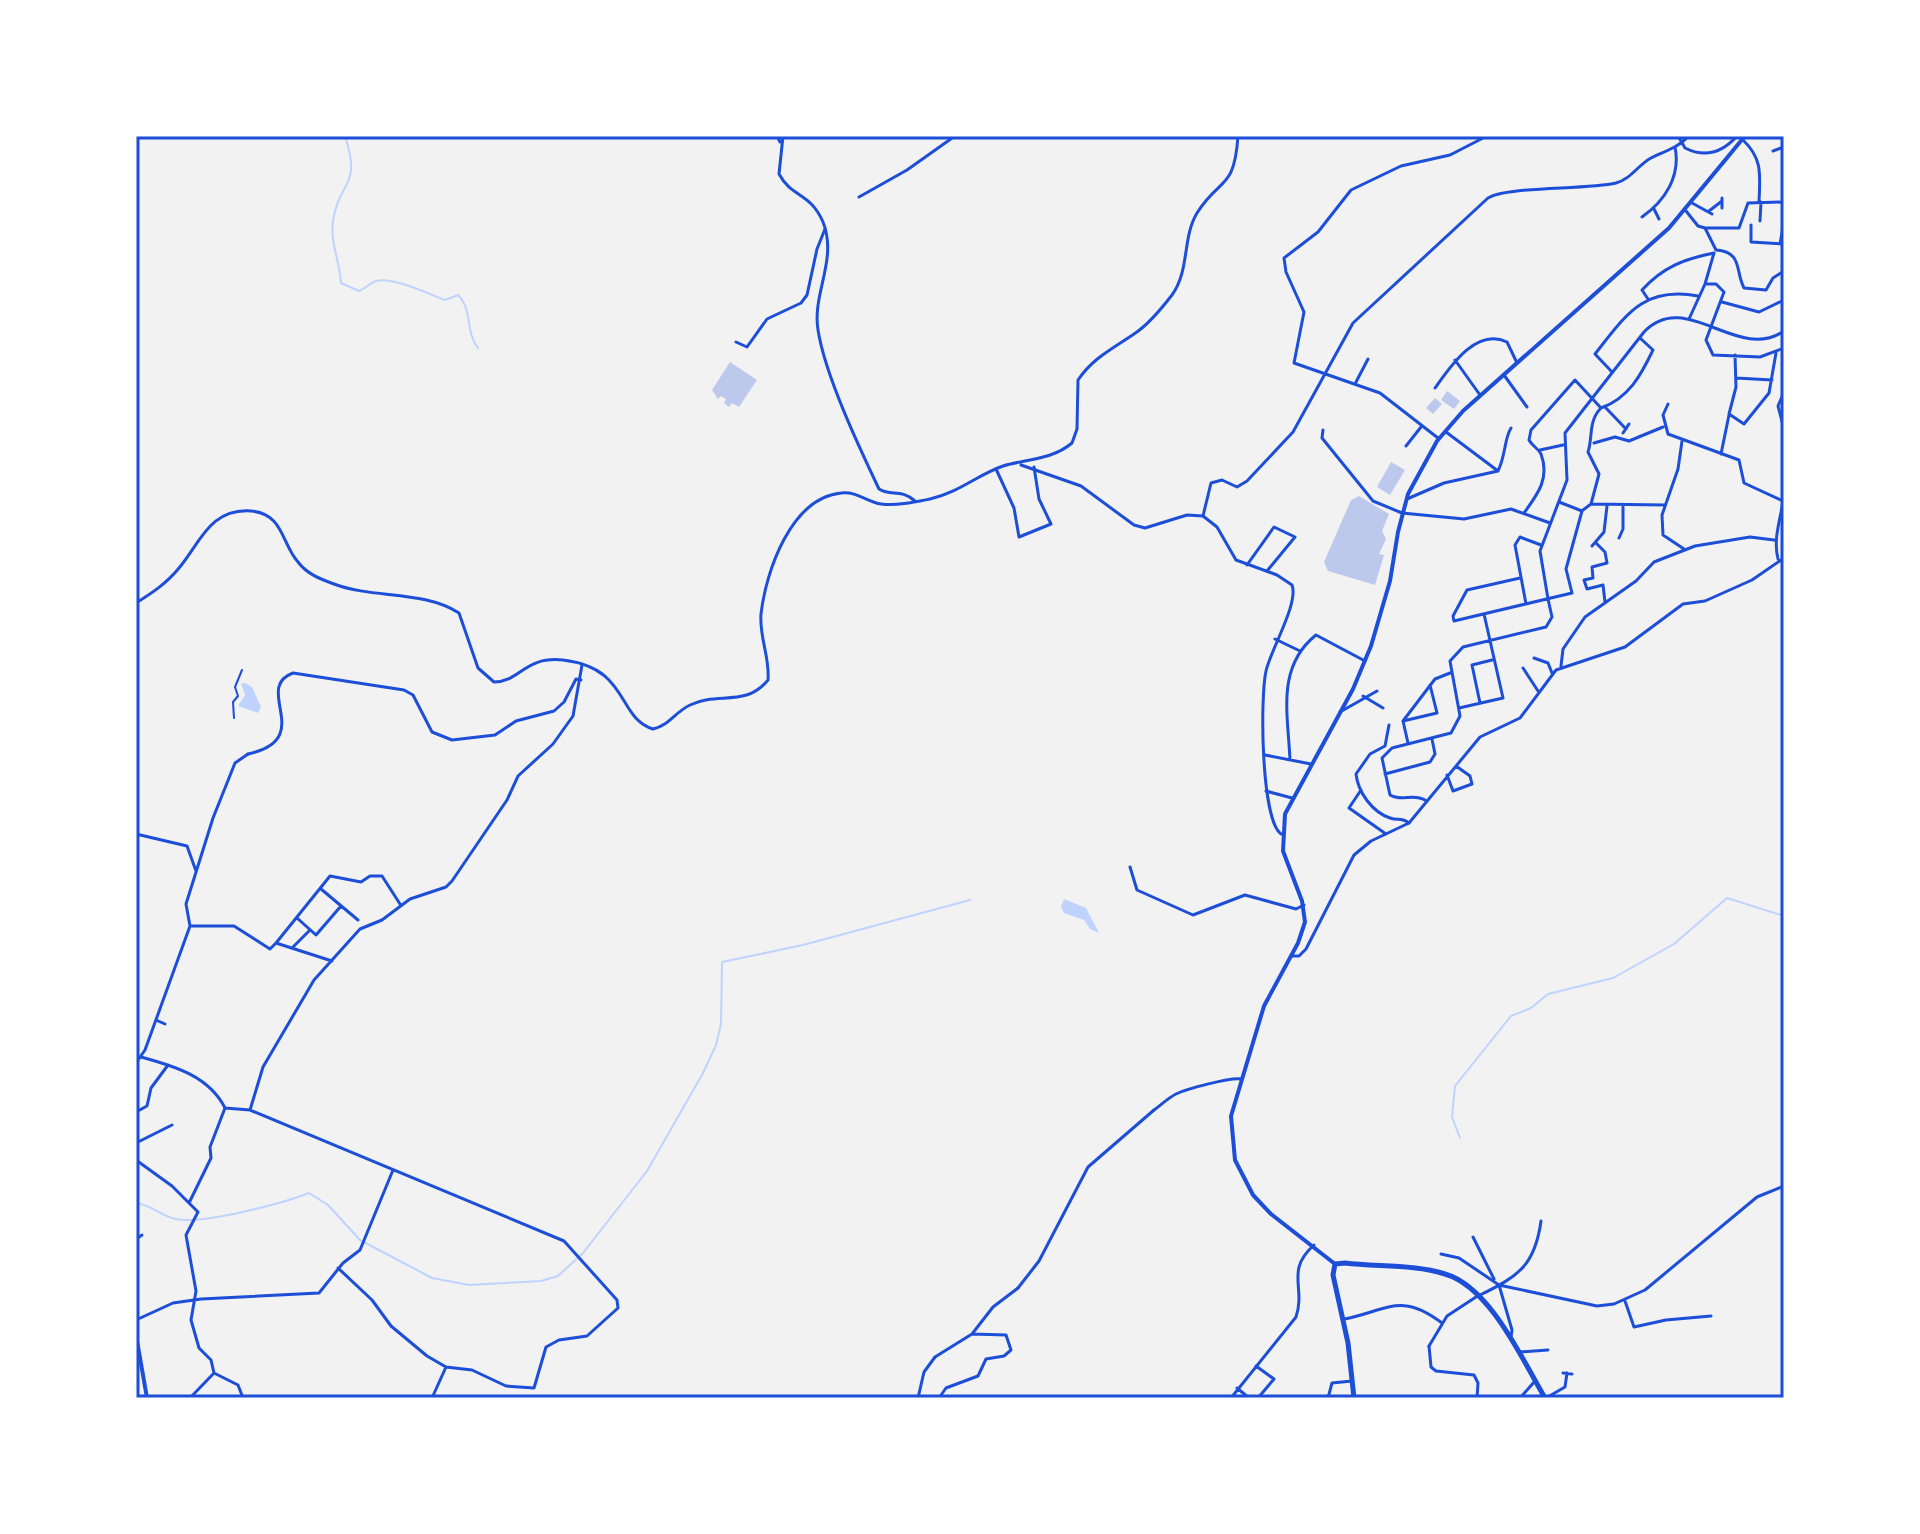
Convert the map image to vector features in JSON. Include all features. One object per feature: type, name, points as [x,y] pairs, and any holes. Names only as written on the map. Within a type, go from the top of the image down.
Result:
[{"type":"highway","points":[[1354,1398],[1333,1275],[1335,1264],[1445,1274],[1464,1282],[1479,1295],[1546,1398]]},
{"type":"main road","points":[[1335,1264],[1265,1208],[1241,1175],[1230,1131],[1241,1079],[1264,1006],[1305,922],[1304,905],[1285,859],[1281,834],[1292,798],[1365,661],[1385,603],[1402,513],[1439,439],[1480,395],[1686,211],[1741,137]]},
{"type":"main road","points":[[136,1335],[147,1398]]},
{"type":"street","points":[[777,136],[780,142]]},
{"type":"street","points":[[783,136],[778,165],[782,178],[792,189],[811,200],[825,229],[828,270],[820,293],[817,320],[823,348],[856,442],[870,464],[879,489],[902,492],[915,501]]},
{"type":"street","points":[[859,197],[907,170],[955,136]]},
{"type":"street","points":[[136,603],[157,590],[178,569],[214,521],[231,513],[251,511],[274,521],[286,536],[298,563],[312,575],[338,585],[439,604],[459,613],[464,618],[478,668],[494,682],[509,679],[539,660],[565,660],[597,669],[612,680],[640,723],[653,729],[669,723],[691,704],[749,696],[768,680],[768,658],[761,631],[765,592],[784,542],[798,518],[818,502],[842,492],[853,493],[879,504],[915,501],[954,492],[996,469],[1051,455],[1072,443],[1077,429],[1078,380],[1099,356],[1142,328],[1173,293],[1185,265],[1194,218],[1203,204],[1228,182],[1236,158],[1238,136]]},
{"type":"street","points":[[1439,439],[1380,393],[1356,382],[1294,363],[1304,312],[1284,266],[1288,252],[1318,232],[1351,190],[1401,166],[1450,155],[1487,136]]},
{"type":"street","points":[[1678,136],[1680,144],[1691,151],[1710,153],[1741,137],[1756,153],[1761,166],[1760,221]]},
{"type":"street","points":[[1203,516],[1211,483],[1222,480],[1237,487],[1247,481],[1302,419],[1353,323],[1488,198],[1497,192],[1551,191],[1620,182],[1641,164],[1675,147],[1688,136]]},
{"type":"street","points":[[1642,217],[1664,200],[1678,165],[1675,147]]},
{"type":"street","points":[[1773,151],[1784,147]]},
{"type":"street","points":[[1692,203],[1711,213],[1722,199],[1722,208]]},
{"type":"street","points":[[1686,211],[1698,226],[1739,228],[1743,209],[1748,203],[1784,202]]},
{"type":"street","points":[[1654,209],[1659,219]]},
{"type":"street","points":[[1751,225],[1751,242],[1782,244],[1783,227]]},
{"type":"street","points":[[1689,319],[1705,284],[1715,251],[1705,228]]},
{"type":"street","points":[[736,342],[747,347],[767,319],[801,303],[807,295],[825,229]]},
{"type":"street","points":[[1648,299],[1642,290],[1655,276],[1677,262],[1715,251],[1729,252],[1741,268],[1743,286],[1754,292],[1766,290],[1773,278],[1784,271]]},
{"type":"street","points":[[1705,284],[1716,284],[1723,290],[1722,302],[1706,340],[1713,355],[1754,357],[1784,348]]},
{"type":"street","points":[[1612,372],[1595,354],[1631,311],[1648,299],[1674,293],[1698,296]]},
{"type":"street","points":[[1722,302],[1759,312],[1784,300]]},
{"type":"street","points":[[1425,800],[1413,795],[1393,797],[1381,762],[1384,754],[1453,731],[1459,719],[1459,708],[1449,664],[1459,650],[1548,625],[1552,617],[1540,565],[1542,545],[1567,476],[1563,445],[1568,426],[1640,337],[1661,320],[1689,319],[1755,341],[1784,331]]},
{"type":"street","points":[[1520,578],[1467,590],[1453,616],[1454,621],[1572,593],[1566,569],[1582,511],[1591,504],[1599,474],[1589,457],[1594,443],[1592,423],[1603,408],[1636,383],[1653,350],[1640,337]]},
{"type":"street","points":[[1435,388],[1466,350],[1499,338],[1507,342],[1517,363]]},
{"type":"street","points":[[1729,414],[1744,424],[1767,398],[1776,352]]},
{"type":"street","points":[[1721,454],[1736,378],[1735,355]]},
{"type":"street","points":[[1356,382],[1368,359]]},
{"type":"street","points":[[1455,360],[1480,395]]},
{"type":"street","points":[[1504,375],[1527,407]]},
{"type":"street","points":[[1736,378],[1772,380]]},
{"type":"street","points":[[1563,445],[1540,450],[1531,445],[1529,435],[1575,380],[1624,431],[1629,424]]},
{"type":"street","points":[[1784,392],[1778,406],[1784,429]]},
{"type":"street","points":[[1668,404],[1663,415],[1663,427],[1668,434],[1739,460],[1744,483],[1784,500],[1782,520],[1774,540],[1778,559]]},
{"type":"street","points":[[1406,446],[1422,425]]},
{"type":"street","points":[[1594,443],[1615,437],[1629,441],[1663,427]]},
{"type":"street","points":[[1498,471],[1506,455],[1506,435],[1511,428]]},
{"type":"street","points":[[1323,430],[1322,438],[1369,497],[1402,513],[1461,519],[1504,509],[1550,523]]},
{"type":"street","points":[[1445,431],[1498,471]]},
{"type":"street","points":[[1682,441],[1677,473],[1665,505],[1663,535],[1684,549]]},
{"type":"street","points":[[1524,513],[1542,488],[1545,472],[1540,450]]},
{"type":"street","points":[[1018,464],[1034,467],[1081,486],[1134,525],[1145,528],[1187,515],[1203,516],[1217,527],[1233,557],[1287,579],[1294,592],[1294,602],[1275,639],[1263,690],[1266,791],[1275,828],[1281,834]]},
{"type":"street","points":[[996,469],[1014,508],[1019,537],[1051,524],[1039,499],[1034,467]]},
{"type":"street","points":[[1407,499],[1444,483],[1498,471]]},
{"type":"street","points":[[1559,502],[1582,511]]},
{"type":"street","points":[[1591,504],[1623,507],[1665,505]]},
{"type":"street","points":[[1605,602],[1603,585],[1587,589],[1584,580],[1593,578],[1592,567],[1607,563],[1605,552],[1594,544],[1604,532],[1607,506]]},
{"type":"street","points":[[1619,538],[1623,529],[1623,507]]},
{"type":"street","points":[[1247,565],[1274,527],[1295,537],[1267,571]]},
{"type":"street","points":[[1526,604],[1514,550],[1518,538],[1542,545]]},
{"type":"street","points":[[1561,666],[1561,654],[1569,637],[1585,617],[1636,581],[1654,562],[1684,549],[1744,538],[1774,540]]},
{"type":"street","points":[[1291,956],[1301,955],[1311,941],[1350,861],[1365,845],[1409,823],[1482,735],[1520,718],[1552,673],[1561,666],[1625,647],[1683,604],[1705,601],[1752,580],[1778,559],[1784,558]]},
{"type":"street","points":[[1459,708],[1503,698],[1484,614]]},
{"type":"street","points":[[136,628],[136,637]]},
{"type":"street","points":[[1290,760],[1287,677],[1300,651],[1316,635],[1365,661]]},
{"type":"street","points":[[1275,639],[1300,651]]},
{"type":"street","points":[[1534,658],[1548,663],[1552,673]]},
{"type":"street","points":[[1480,703],[1472,665],[1494,660]]},
{"type":"street","points":[[250,1110],[263,1067],[287,1021],[314,980],[360,929],[382,920],[400,904],[446,887],[452,881],[507,800],[518,776],[553,744],[573,716],[582,665]]},
{"type":"street","points":[[1523,668],[1538,691]]},
{"type":"street","points":[[234,718],[233,702],[238,696],[235,687],[242,670]]},
{"type":"street","points":[[136,1063],[156,1020],[190,926],[186,904],[231,771],[235,763],[248,754],[266,750],[279,741],[283,731],[278,689],[283,680],[293,673],[404,690],[413,695],[432,732],[452,740],[495,735],[516,721],[554,711],[564,702],[576,679],[581,680]]},
{"type":"street","points":[[1408,744],[1403,721],[1430,685],[1439,676],[1450,673]]},
{"type":"street","points":[[1403,721],[1437,713],[1430,685]]},
{"type":"street","points":[[1340,712],[1348,711],[1363,696],[1377,691]]},
{"type":"street","points":[[1363,696],[1383,708]]},
{"type":"street","points":[[1389,725],[1385,746],[1370,754],[1356,774],[1361,790],[1380,812],[1409,823]]},
{"type":"street","points":[[1384,775],[1430,762],[1435,754],[1432,739]]},
{"type":"street","points":[[1265,755],[1311,764]]},
{"type":"street","points":[[1447,775],[1453,791],[1472,784],[1470,776],[1456,766]]},
{"type":"street","points":[[1361,790],[1349,808],[1386,834]]},
{"type":"street","points":[[1266,791],[1292,798]]},
{"type":"street","points":[[136,834],[164,838],[187,846],[196,872]]},
{"type":"street","points":[[1130,867],[1137,890],[1193,915],[1245,895],[1296,909],[1304,905]]},
{"type":"street","points":[[190,926],[234,926],[270,949],[330,876],[361,882],[376,875],[390,885],[400,904]]},
{"type":"street","points":[[321,889],[358,920]]},
{"type":"street","points":[[296,918],[316,935],[341,906]]},
{"type":"street","points":[[293,947],[310,930]]},
{"type":"street","points":[[276,943],[332,961]]},
{"type":"street","points":[[156,1020],[165,1024]]},
{"type":"street","points":[[141,1057],[168,1065],[216,1090],[225,1108],[210,1147],[211,1158],[189,1203]]},
{"type":"street","points":[[136,1112],[147,1106],[151,1088],[168,1065]]},
{"type":"street","points":[[918,1398],[924,1372],[935,1357],[972,1334],[993,1307],[1018,1288],[1039,1261],[1088,1167],[1177,1093],[1212,1086],[1229,1078],[1241,1079]]},
{"type":"street","points":[[225,1108],[250,1110],[564,1241],[617,1300],[618,1308],[587,1336],[559,1340],[546,1347],[534,1388],[506,1386],[472,1370],[446,1367],[391,1326],[372,1300],[338,1268]]},
{"type":"street","points":[[136,1143],[172,1125]]},
{"type":"street","points":[[136,1160],[172,1186],[198,1212],[186,1235],[196,1291],[191,1320],[193,1331],[214,1373],[238,1385],[243,1398]]},
{"type":"street","points":[[136,1320],[173,1303],[319,1293],[338,1268],[362,1245],[393,1170]]},
{"type":"street","points":[[1441,1254],[1459,1258],[1498,1284],[1597,1306],[1625,1301],[1645,1290],[1757,1197],[1784,1186]]},
{"type":"street","points":[[1477,1398],[1478,1383],[1474,1375],[1436,1371],[1431,1367],[1429,1346],[1442,1323],[1534,1256],[1541,1221]]},
{"type":"street","points":[[136,1239],[142,1235]]},
{"type":"street","points":[[1473,1237],[1483,1251],[1486,1267],[1498,1284],[1512,1330],[1510,1341]]},
{"type":"street","points":[[1231,1398],[1296,1317],[1300,1302],[1296,1270],[1304,1254],[1314,1245]]},
{"type":"street","points":[[1625,1301],[1634,1327],[1666,1320],[1711,1316]]},
{"type":"street","points":[[1343,1320],[1407,1305],[1421,1307],[1442,1323]]},
{"type":"street","points":[[939,1398],[943,1390],[978,1376],[986,1359],[1004,1356],[1011,1350],[1006,1335],[972,1334]]},
{"type":"street","points":[[1518,1353],[1548,1350]]},
{"type":"street","points":[[1256,1366],[1274,1379],[1258,1398]]},
{"type":"street","points":[[432,1398],[446,1367]]},
{"type":"street","points":[[190,1398],[214,1373]]},
{"type":"street","points":[[1546,1398],[1565,1387],[1567,1373]]},
{"type":"street","points":[[1328,1398],[1332,1383],[1352,1381]]},
{"type":"street","points":[[1520,1398],[1535,1381]]},
{"type":"street","points":[[1237,1388],[1249,1398]]},
{"type":"water","points":[[241,684],[252,687],[261,707],[258,713],[238,706],[245,695]]},
{"type":"water","points":[[1064,899],[1086,908],[1099,933],[1090,929],[1084,920],[1064,913],[1061,907]]},
{"type":"building","points":[[730,362],[757,380],[739,407],[732,403],[729,407],[724,403],[726,399],[721,396],[718,399],[712,390]]},
{"type":"building","points":[[1447,391],[1460,401],[1454,409],[1441,400]]},
{"type":"building","points":[[1435,398],[1442,404],[1433,414],[1426,408]]},
{"type":"building","points":[[1391,462],[1405,470],[1390,495],[1377,487]]},
{"type":"building","points":[[1359,496],[1389,514],[1382,531],[1386,539],[1379,554],[1384,555],[1375,585],[1328,571],[1324,562],[1351,500]]},
{"type":"waterway","points":[[345,136],[350,153],[350,175],[336,208],[332,229],[341,283],[359,291],[383,280],[410,286],[445,300],[458,295],[466,307],[478,348]]},
{"type":"waterway","points":[[1460,1138],[1452,1117],[1455,1086],[1511,1016],[1531,1008],[1548,994],[1613,978],[1674,944],[1727,898],[1784,916]]},
{"type":"waterway","points":[[136,1203],[171,1218],[188,1220],[242,1212],[309,1193],[328,1205],[360,1240],[432,1278],[469,1285],[541,1281],[558,1276],[583,1253],[647,1171],[703,1073],[716,1045],[721,1024],[722,962],[803,945],[970,900]]}]
